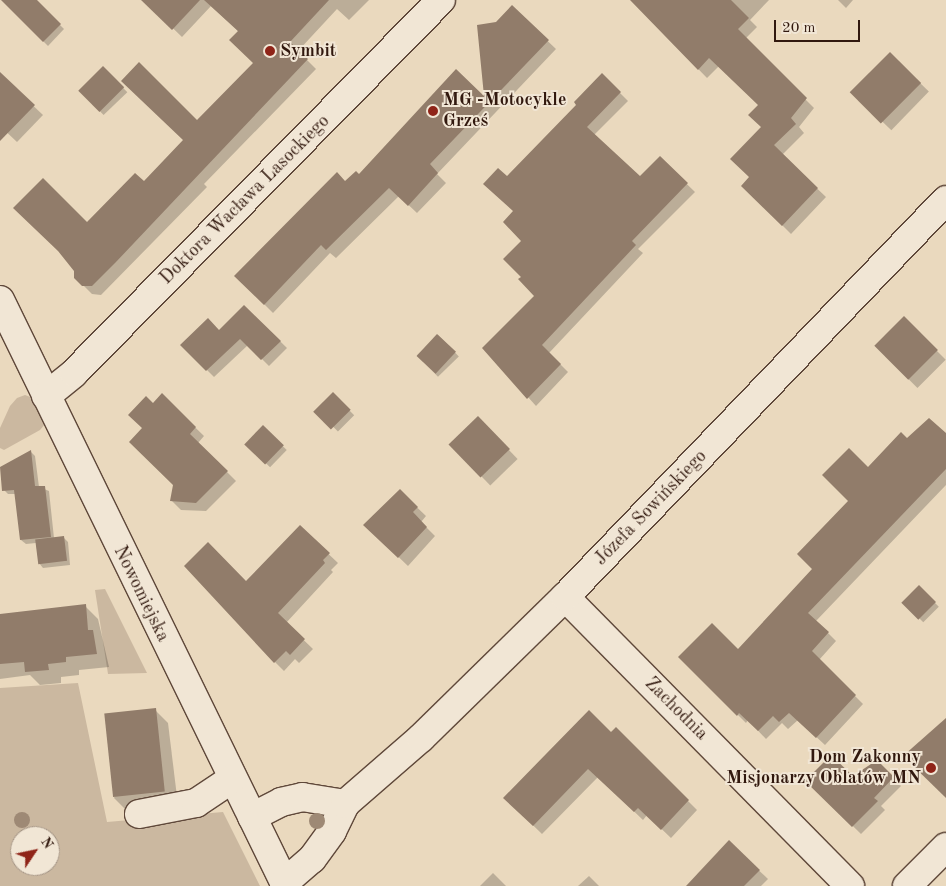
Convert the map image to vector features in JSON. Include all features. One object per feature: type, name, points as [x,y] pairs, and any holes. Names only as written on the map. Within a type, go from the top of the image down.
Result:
[{"type":"street","name":"Doktora Wacława Lasockiego","points":[[46,396],[81,366],[441,0]]},
{"type":"street","name":"Józefa Sowińskiego","points":[[285,884],[312,859],[332,831],[345,804],[421,738],[565,597],[946,200]]},
{"type":"street","name":"Nowomiejska","points":[[3,315],[46,396],[285,884]]},
{"type":"street","name":"Zachodnia","points":[[565,597],[850,886]]},
{"type":"street","points":[[139,814],[196,803],[232,779]]},
{"type":"street","points":[[252,817],[281,802],[302,797],[345,804]]},
{"type":"street","points":[[907,886],[946,847]]},
{"type":"shaded area","points":[[25,395],[33,398],[45,424],[40,430],[4,450],[0,448],[0,428],[10,406],[17,398]]},
{"type":"shaded area","points":[[105,589],[147,673],[108,674],[95,590]]},
{"type":"shaded area","points":[[78,683],[107,822],[223,812],[260,886],[0,886],[0,688]]},
{"type":"building","points":[[1,0],[37,0],[61,24],[43,42]]},
{"type":"building","points":[[141,0],[200,0],[172,30]]},
{"type":"building","points":[[204,0],[329,0],[290,42],[308,59],[116,262],[92,286],[82,286],[74,278],[74,271],[58,251],[13,208],[43,178],[87,222],[135,173],[144,181],[183,140],[121,81],[139,62],[197,120],[253,63],[229,40],[238,31]]},
{"type":"building","points":[[630,0],[731,0],[749,18],[738,29],[807,98],[791,118],[796,124],[774,145],[818,188],[782,226],[741,186],[749,177],[730,159],[761,127],[748,115],[758,105],[709,58],[698,70]]},
{"type":"building","points":[[512,5],[549,40],[430,164],[438,173],[408,206],[389,188],[326,250],[321,245],[264,305],[234,276],[337,172],[345,181],[356,171],[359,174],[456,69],[484,96],[477,25],[496,22]]},
{"type":"building","points":[[890,52],[921,83],[881,123],[850,92]]},
{"type":"building","points":[[103,66],[124,87],[99,112],[78,91]]},
{"type":"building","points":[[0,72],[35,105],[0,141]]},
{"type":"building","points":[[602,73],[621,92],[587,127],[640,176],[660,156],[688,183],[632,241],[636,245],[542,345],[561,364],[527,399],[482,348],[534,296],[518,279],[521,277],[503,259],[521,241],[503,222],[513,211],[483,184],[498,168],[507,176],[576,105],[574,102]]},
{"type":"building","points":[[244,305],[281,341],[261,360],[240,339],[206,371],[180,345],[208,318],[219,330]]},
{"type":"building","points":[[904,316],[938,350],[908,380],[874,346]]},
{"type":"building","points":[[437,334],[456,352],[436,374],[417,356]]},
{"type":"building","points":[[333,392],[351,410],[331,429],[313,412]]},
{"type":"building","points":[[162,393],[196,427],[190,434],[228,471],[196,503],[170,501],[173,485],[129,442],[142,428],[128,415],[146,396],[153,403]]},
{"type":"building","points":[[478,416],[510,449],[480,478],[449,444]]},
{"type":"building","points":[[929,418],[946,433],[946,469],[808,613],[829,632],[812,651],[856,695],[816,738],[789,713],[779,722],[773,716],[758,731],[739,713],[737,716],[678,657],[712,623],[738,649],[812,569],[797,554],[848,501],[822,475],[849,448],[868,467],[901,432],[907,438]]},
{"type":"building","points":[[263,425],[284,445],[265,465],[244,444]]},
{"type":"building","points":[[31,450],[35,486],[45,486],[51,537],[20,540],[14,490],[2,491],[0,467]]},
{"type":"building","points":[[400,489],[418,507],[413,512],[427,527],[398,558],[363,525]]},
{"type":"building","points":[[300,525],[330,553],[323,560],[325,563],[278,613],[305,639],[290,655],[286,651],[274,663],[184,566],[208,542],[246,581]]},
{"type":"building","points":[[64,536],[67,561],[38,564],[35,540]]},
{"type":"building","points":[[919,585],[936,602],[918,620],[901,603]]},
{"type":"building","points":[[86,604],[88,630],[93,630],[97,654],[66,657],[66,662],[48,664],[49,670],[25,672],[24,662],[0,664],[0,614]]},
{"type":"building","points":[[156,708],[165,792],[113,797],[104,713]]},
{"type":"building","points":[[589,710],[611,732],[616,727],[689,800],[661,830],[638,808],[634,812],[588,769],[533,826],[503,798]]},
{"type":"building","name":"Dom Zakonny Misjonarzy Oblatów MN","points":[[946,718],[946,798],[903,756]]},
{"type":"building","points":[[831,755],[853,776],[877,760],[894,777],[874,798],[878,801],[852,827],[805,781]]},
{"type":"building","points":[[729,840],[760,870],[744,886],[686,886]]},
{"type":"place","name":"Symbit","points":[[270,51]]},
{"type":"place","name":"MG -Motocykle Grześ","points":[[433,111]]},
{"type":"place","name":"Dom Zakonny Misjonarzy Oblatów MN","points":[[931,768]]}]
